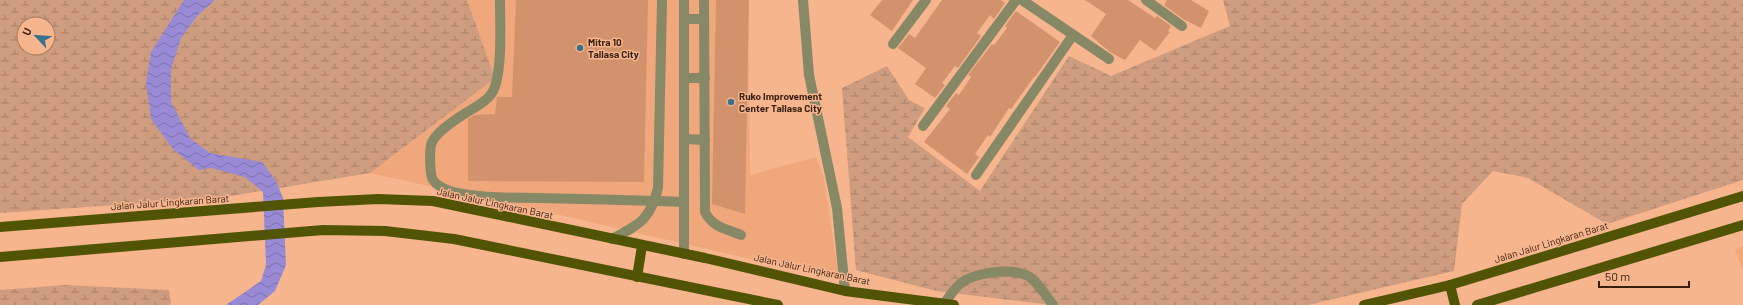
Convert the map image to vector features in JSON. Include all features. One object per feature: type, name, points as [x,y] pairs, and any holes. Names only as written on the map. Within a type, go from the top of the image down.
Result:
[{"type":"main road","name":"Jalan Jalur Lingkaran Barat","points":[[1364,305],[1450,285],[1743,196]]},
{"type":"main road","name":"Jalan Jalur Lingkaran Barat","points":[[0,227],[318,202],[378,199],[433,202],[684,254],[846,291],[949,304]]},
{"type":"main road","points":[[1477,305],[1743,225]]},
{"type":"main road","points":[[0,257],[323,230],[385,230],[454,239],[637,278],[777,305]]},
{"type":"main road","points":[[637,278],[642,246]]},
{"type":"main road","points":[[1450,285],[1455,305]]},
{"type":"street","points":[[500,0],[498,69],[493,92],[486,100],[438,134],[432,143],[430,152],[432,178],[436,184],[445,189],[469,194],[501,197],[684,202]]},
{"type":"street","points":[[612,239],[640,223],[650,212],[655,201],[658,188],[662,0]]},
{"type":"street","points":[[684,0],[684,254]]},
{"type":"street","points":[[704,0],[705,212],[709,220],[716,225],[741,235]]},
{"type":"street","points":[[803,0],[809,75],[837,208],[846,291]]},
{"type":"street","points":[[893,44],[926,0]]},
{"type":"street","points":[[923,126],[1016,0]]},
{"type":"street","points":[[1022,0],[1109,59]]},
{"type":"street","points":[[1146,0],[1182,26]]},
{"type":"street","points":[[684,20],[704,19]]},
{"type":"street","points":[[976,175],[1073,35]]},
{"type":"street","points":[[684,78],[705,78]]},
{"type":"street","points":[[684,139],[705,140]]},
{"type":"street","points":[[949,304],[959,284],[970,277],[1002,271],[1027,275],[1045,293],[1052,305]]},
{"type":"shaded area","points":[[467,0],[748,0],[750,175],[816,157],[824,179],[839,278],[820,272],[746,258],[370,173],[495,78]]},
{"type":"shaded area","points":[[1743,247],[1743,270],[1735,249]]},
{"type":"green space","points":[[0,0],[467,0],[495,78],[370,173],[219,198],[0,213]]},
{"type":"green space","points":[[1223,0],[1743,0],[1743,180],[1607,224],[1528,178],[1493,171],[1462,204],[1454,271],[1308,305],[1052,305],[936,291],[856,270],[842,88],[887,66],[909,100],[925,108],[908,137],[980,191],[1069,56],[1111,76],[1230,26]]},
{"type":"green space","points":[[65,285],[169,290],[171,303],[169,305],[0,305],[0,290]]},
{"type":"water","points":[[184,0],[215,0],[198,15],[181,38],[171,69],[171,102],[190,138],[210,153],[262,162],[276,181],[283,198],[286,265],[275,291],[258,305],[226,305],[261,281],[266,265],[263,192],[245,177],[211,168],[199,170],[173,149],[151,119],[146,83],[151,52]]},
{"type":"building","name":"Mitra 10 Tallasa City","points":[[516,0],[648,0],[644,182],[468,181],[468,119],[474,115],[495,114],[497,97],[512,97]]},
{"type":"building","name":"Ruko Improvement Center Tallasa City","points":[[716,0],[749,0],[745,214],[712,204]]},
{"type":"building","points":[[882,0],[913,0],[892,31],[870,15]]},
{"type":"building","points":[[942,0],[1001,0],[1005,3],[994,19],[990,15],[977,33],[981,36],[958,68],[955,66],[942,83],[945,85],[935,98],[915,84],[926,68],[898,48],[909,34],[915,38]]},
{"type":"building","points":[[1085,0],[1128,0],[1155,18],[1157,16],[1171,26],[1168,31],[1170,32],[1155,51],[1140,40],[1125,60],[1110,52],[1091,36],[1106,14]]},
{"type":"building","points":[[1167,0],[1191,0],[1209,11],[1201,28],[1183,19],[1164,5]]},
{"type":"building","points":[[1016,11],[1060,42],[1011,109],[1009,108],[990,137],[988,135],[975,154],[979,157],[967,174],[924,142],[950,109],[946,106],[956,93],[959,95],[971,77],[968,75],[992,44],[994,45],[1007,28],[1005,26]]},
{"type":"place","name":"Mitra 10 Tallasa City","points":[[580,48]]},
{"type":"place","name":"Ruko Improvement Center Tallasa City","points":[[731,102]]}]
